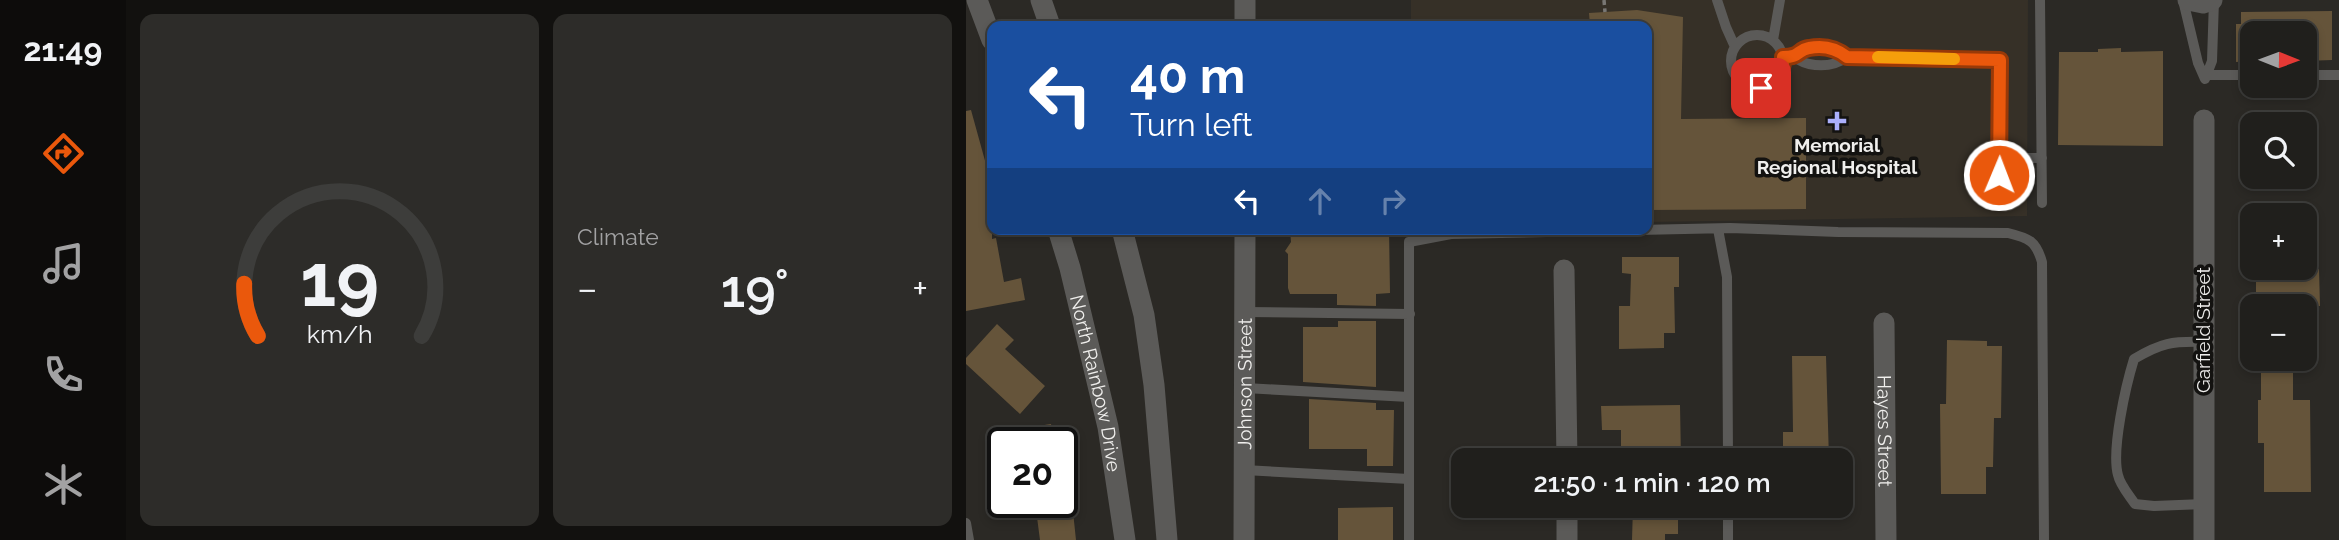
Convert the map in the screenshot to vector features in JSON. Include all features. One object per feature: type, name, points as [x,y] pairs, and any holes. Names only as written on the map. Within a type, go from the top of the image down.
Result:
[{"type":"street","points":[[977,0],[987,27]]},
{"type":"street","points":[[1041,0],[1049,21]]},
{"type":"street","points":[[1245,0],[1245,21]]},
{"type":"street","points":[[2185,0],[2203,3],[2213,0]]},
{"type":"street","name":"Garfield Street","points":[[2204,120],[2204,540]]},
{"type":"street","name":"North Rainbow Drive","points":[[1060,235],[1108,427],[1125,540]]},
{"type":"street","points":[[1124,235],[1144,315],[1167,540]]},
{"type":"street","name":"Johnson Street","points":[[1244,540],[1245,235]]},
{"type":"street","points":[[1564,270],[1567,448]]},
{"type":"street","name":"Hayes Street","points":[[1884,323],[1886,540]]},
{"type":"street","points":[[1567,518],[1567,540]]},
{"type":"lane","points":[[1717,0],[1735,47]]},
{"type":"lane","points":[[1773,40],[1780,0]]},
{"type":"lane","points":[[2040,0],[2042,203]]},
{"type":"lane","points":[[2185,0],[2198,64],[2205,79],[2212,61],[2213,0]]},
{"type":"lane","points":[[1748,36],[1765,36],[1773,40],[1783,57],[1781,72],[1776,80],[1770,85],[1752,88],[1744,85],[1732,72],[1731,54],[1735,47],[1748,36]]},
{"type":"lane","points":[[1795,57],[1807,48],[1836,48],[1847,57]]},
{"type":"lane","points":[[1783,57],[1795,57],[1807,64],[1836,65],[1847,57],[2000,60],[1999,192]]},
{"type":"lane","points":[[2207,75],[2240,75]]},
{"type":"lane","points":[[2317,75],[2339,75]]},
{"type":"lane","points":[[1999,158],[2042,158]]},
{"type":"lane","points":[[1718,229],[1727,277],[1728,448]]},
{"type":"lane","points":[[1652,230],[2008,233],[2025,237],[2037,247],[2042,262],[2044,540]]},
{"type":"lane","points":[[1409,540],[1409,242],[1446,235]]},
{"type":"lane","points":[[1244,312],[1410,314]]},
{"type":"lane","points":[[2204,342],[2179,341],[2156,346],[2134,359],[2118,436],[2117,458],[2118,475],[2134,504],[2204,504]]},
{"type":"lane","points":[[1245,388],[1409,397]]},
{"type":"lane","points":[[1244,470],[1409,479]]},
{"type":"lane","points":[[1728,518],[1728,540]]},
{"type":"lane","points":[[966,523],[969,540]]},
{"type":"path","points":[[1604,0],[1605,12]]},
{"type":"shaded area","name":"Memorial Regional Hospital","points":[[1411,0],[2028,0],[2027,216],[1652,222],[1652,21],[1411,21]]},
{"type":"building","points":[[1637,10],[1683,17],[1681,119],[1806,118],[1806,209],[1652,210],[1652,21],[1590,21],[1589,13]]},
{"type":"building","points":[[2332,11],[2332,60],[2317,61],[2317,21],[2241,21],[2241,12]]},
{"type":"building","points":[[2236,24],[2240,24],[2240,62],[2236,62]]},
{"type":"building","points":[[2121,48],[2121,52],[2163,51],[2163,146],[2058,145],[2059,52],[2098,52],[2098,49]]},
{"type":"building","points":[[971,110],[987,168],[987,235],[992,235],[992,239],[996,238],[1004,282],[1021,278],[1025,300],[966,311],[966,111]]},
{"type":"building","points":[[1290,235],[1389,235],[1390,293],[1376,294],[1376,306],[1337,305],[1337,294],[1290,294],[1288,254],[1285,251],[1291,242]]},
{"type":"building","points":[[1622,257],[1679,257],[1679,287],[1674,287],[1675,333],[1664,333],[1664,348],[1619,349],[1619,306],[1630,306],[1631,274],[1622,273]]},
{"type":"building","points":[[2319,269],[2320,306],[2317,306],[2317,294],[2256,293],[2256,280],[2317,280]]},
{"type":"building","points":[[1338,321],[1376,321],[1376,387],[1303,382],[1303,327],[1338,327]]},
{"type":"building","points":[[997,324],[1014,340],[1005,349],[1045,386],[1020,414],[966,364],[966,358]]},
{"type":"building","points":[[1947,340],[1987,341],[1987,346],[2002,346],[2001,418],[1994,418],[1993,467],[1986,467],[1986,494],[1941,494],[1940,404],[1946,404]]},
{"type":"building","points":[[1792,356],[1826,356],[1829,448],[1783,448],[1783,432],[1793,432]]},
{"type":"building","points":[[2261,371],[2293,371],[2293,400],[2310,400],[2311,492],[2264,492],[2264,443],[2258,443],[2258,400],[2261,400]]},
{"type":"building","points":[[1309,399],[1376,403],[1376,410],[1394,410],[1393,466],[1367,466],[1367,449],[1309,449]]},
{"type":"building","points":[[1680,405],[1681,448],[1621,448],[1621,430],[1602,430],[1601,406]]},
{"type":"building","points":[[1393,507],[1393,540],[1338,540],[1338,508]]},
{"type":"building","points":[[1037,518],[1074,518],[1076,540],[1040,540]]},
{"type":"building","points":[[1633,518],[1678,518],[1678,534],[1665,534],[1665,540],[1632,540]]},
{"type":"slow traffic","points":[[1878,57],[1954,59]]},
{"type":"place","name":"Memorial Regional Hospital","points":[[1837,121]]},
{"type":"route","points":[[1761,88],[1776,80],[1781,72],[1783,57],[1795,57],[1807,48],[1836,48],[1847,57],[2000,60],[1999,175]]}]
